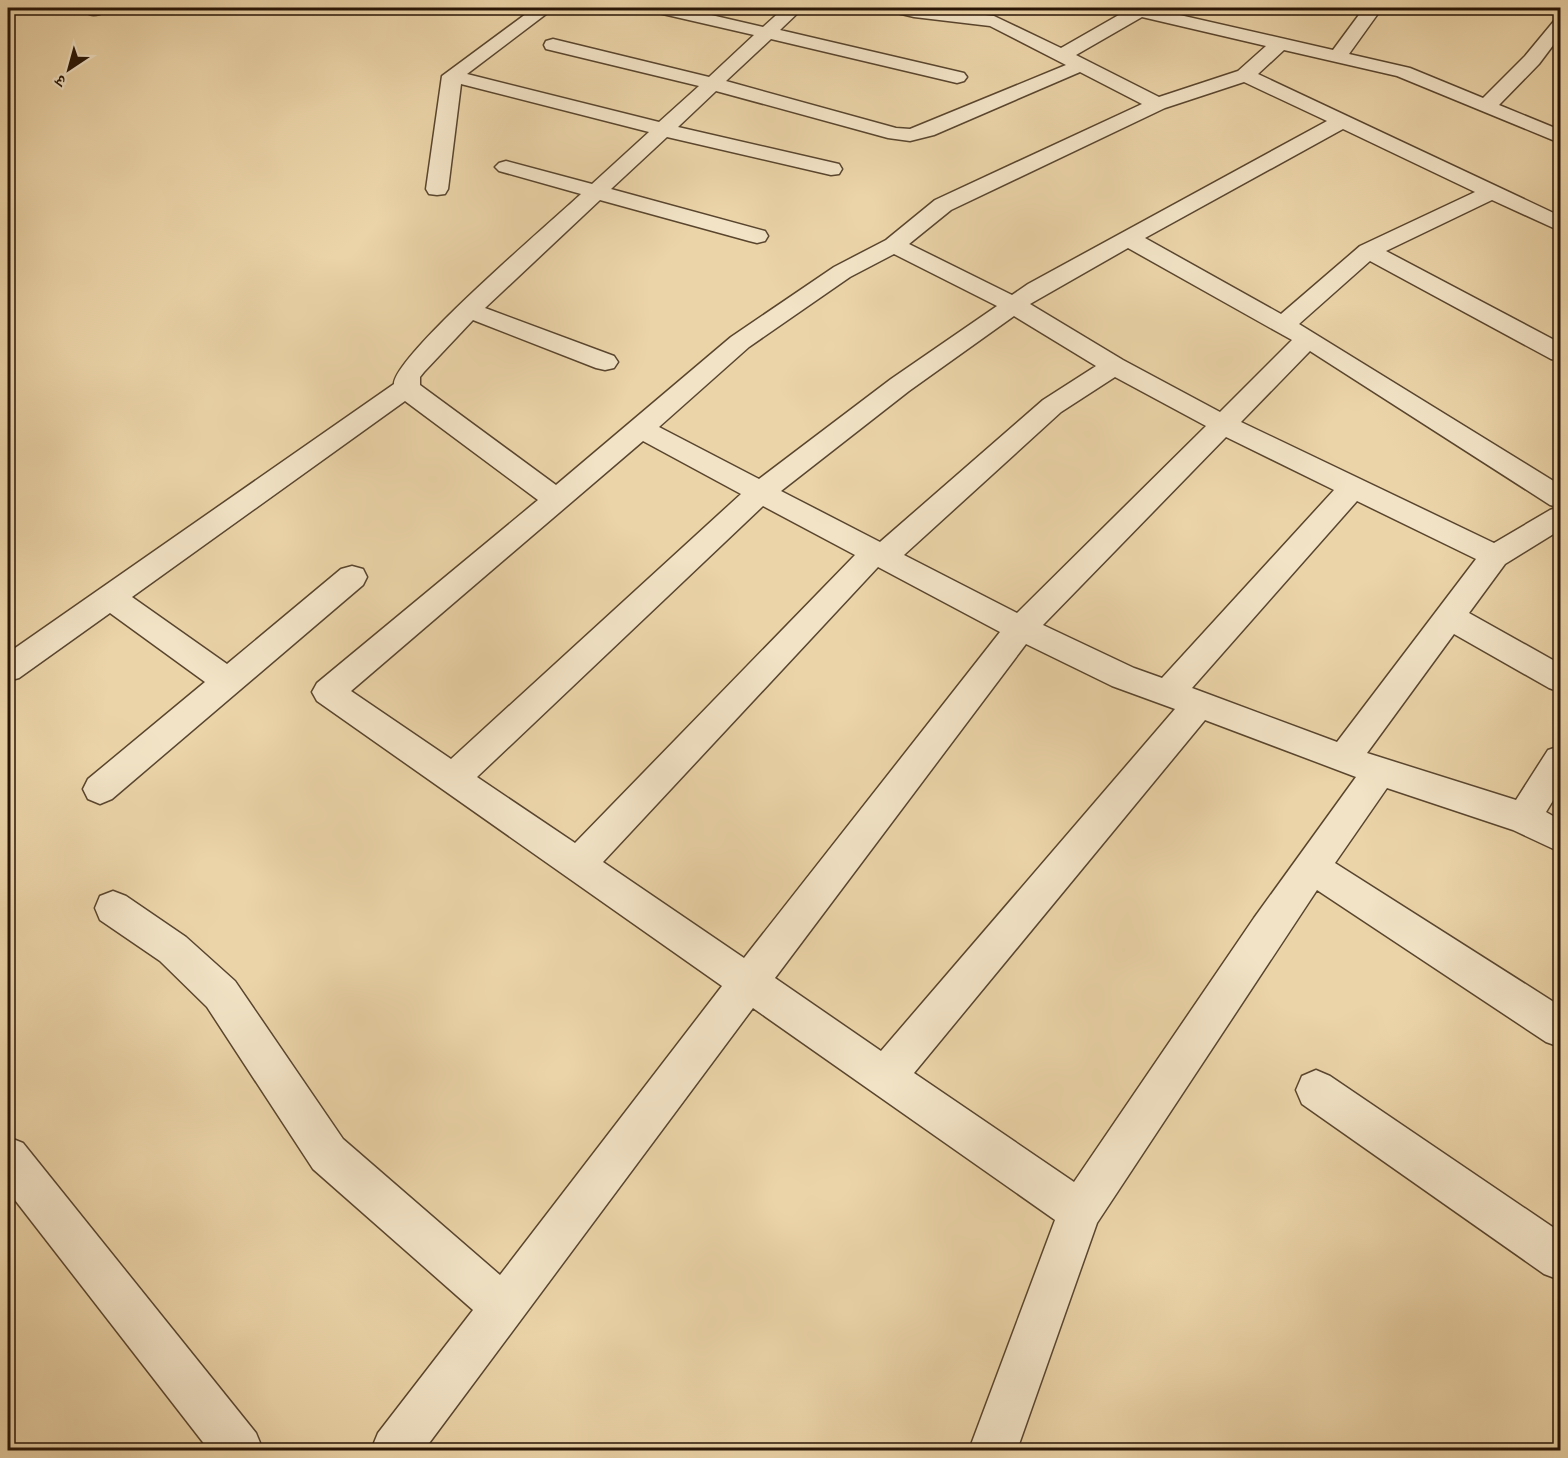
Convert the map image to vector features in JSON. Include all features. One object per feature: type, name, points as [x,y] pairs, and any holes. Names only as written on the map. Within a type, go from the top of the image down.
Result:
[{"type":"street","points":[[437,189],[452,76],[545,8]]},
{"type":"street","points":[[660,8],[957,76]]},
{"type":"street","points":[[558,500],[419,399],[407,387],[407,377],[469,310],[661,129],[794,8]]},
{"type":"street","points":[[899,8],[914,12],[994,21],[1158,104]]},
{"type":"street","points":[[1338,56],[1373,8]]},
{"type":"street","points":[[1062,55],[1135,9],[1189,14],[1280,43],[1403,72],[1560,137]]},
{"type":"street","points":[[1486,106],[1532,60],[1560,25]]},
{"type":"street","points":[[1080,1211],[328,692],[558,500],[740,342],[842,272],[894,245],[943,205],[1158,104],[1245,75],[1280,43]]},
{"type":"street","points":[[554,45],[711,83],[895,134],[910,135],[927,131],[1081,65]]},
{"type":"street","points":[[1245,75],[1560,224]]},
{"type":"street","points":[[452,76],[831,169]]},
{"type":"street","points":[[453,778],[761,492],[900,385],[1036,289],[1130,240],[1274,157],[1344,120]]},
{"type":"street","points":[[506,167],[757,236]]},
{"type":"street","points":[[394,1450],[748,982],[1020,629],[1224,425],[1296,332],[1368,250],[1492,192]]},
{"type":"street","points":[[1130,240],[1296,332],[1560,498]]},
{"type":"street","points":[[894,245],[1014,305],[1114,366],[1224,425],[1495,556]]},
{"type":"street","points":[[1368,250],[1560,353]]},
{"type":"street","points":[[469,310],[605,362]]},
{"type":"street","points":[[578,864],[879,554],[1052,406],[1114,366]]},
{"type":"street","points":[[8,669],[407,387]]},
{"type":"street","points":[[641,429],[1020,629],[1064,647],[1123,677],[1362,765],[1524,818],[1560,837]]},
{"type":"street","points":[[885,1077],[1353,487]]},
{"type":"street","points":[[993,1450],[1080,1211],[1312,867],[1362,765],[1450,617],[1495,556],[1560,517]]},
{"type":"street","points":[[100,789],[352,577]]},
{"type":"street","points":[[110,597],[228,682]]},
{"type":"street","points":[[1450,617],[1560,678]]},
{"type":"street","points":[[1524,818],[1560,760]]},
{"type":"street","points":[[1312,867],[1560,1028]]},
{"type":"street","points":[[113,908],[173,949],[221,994],[328,1154],[503,1307]]},
{"type":"street","points":[[1316,1090],[1560,1258]]},
{"type":"street","points":[[8,1158],[239,1450]]}]
